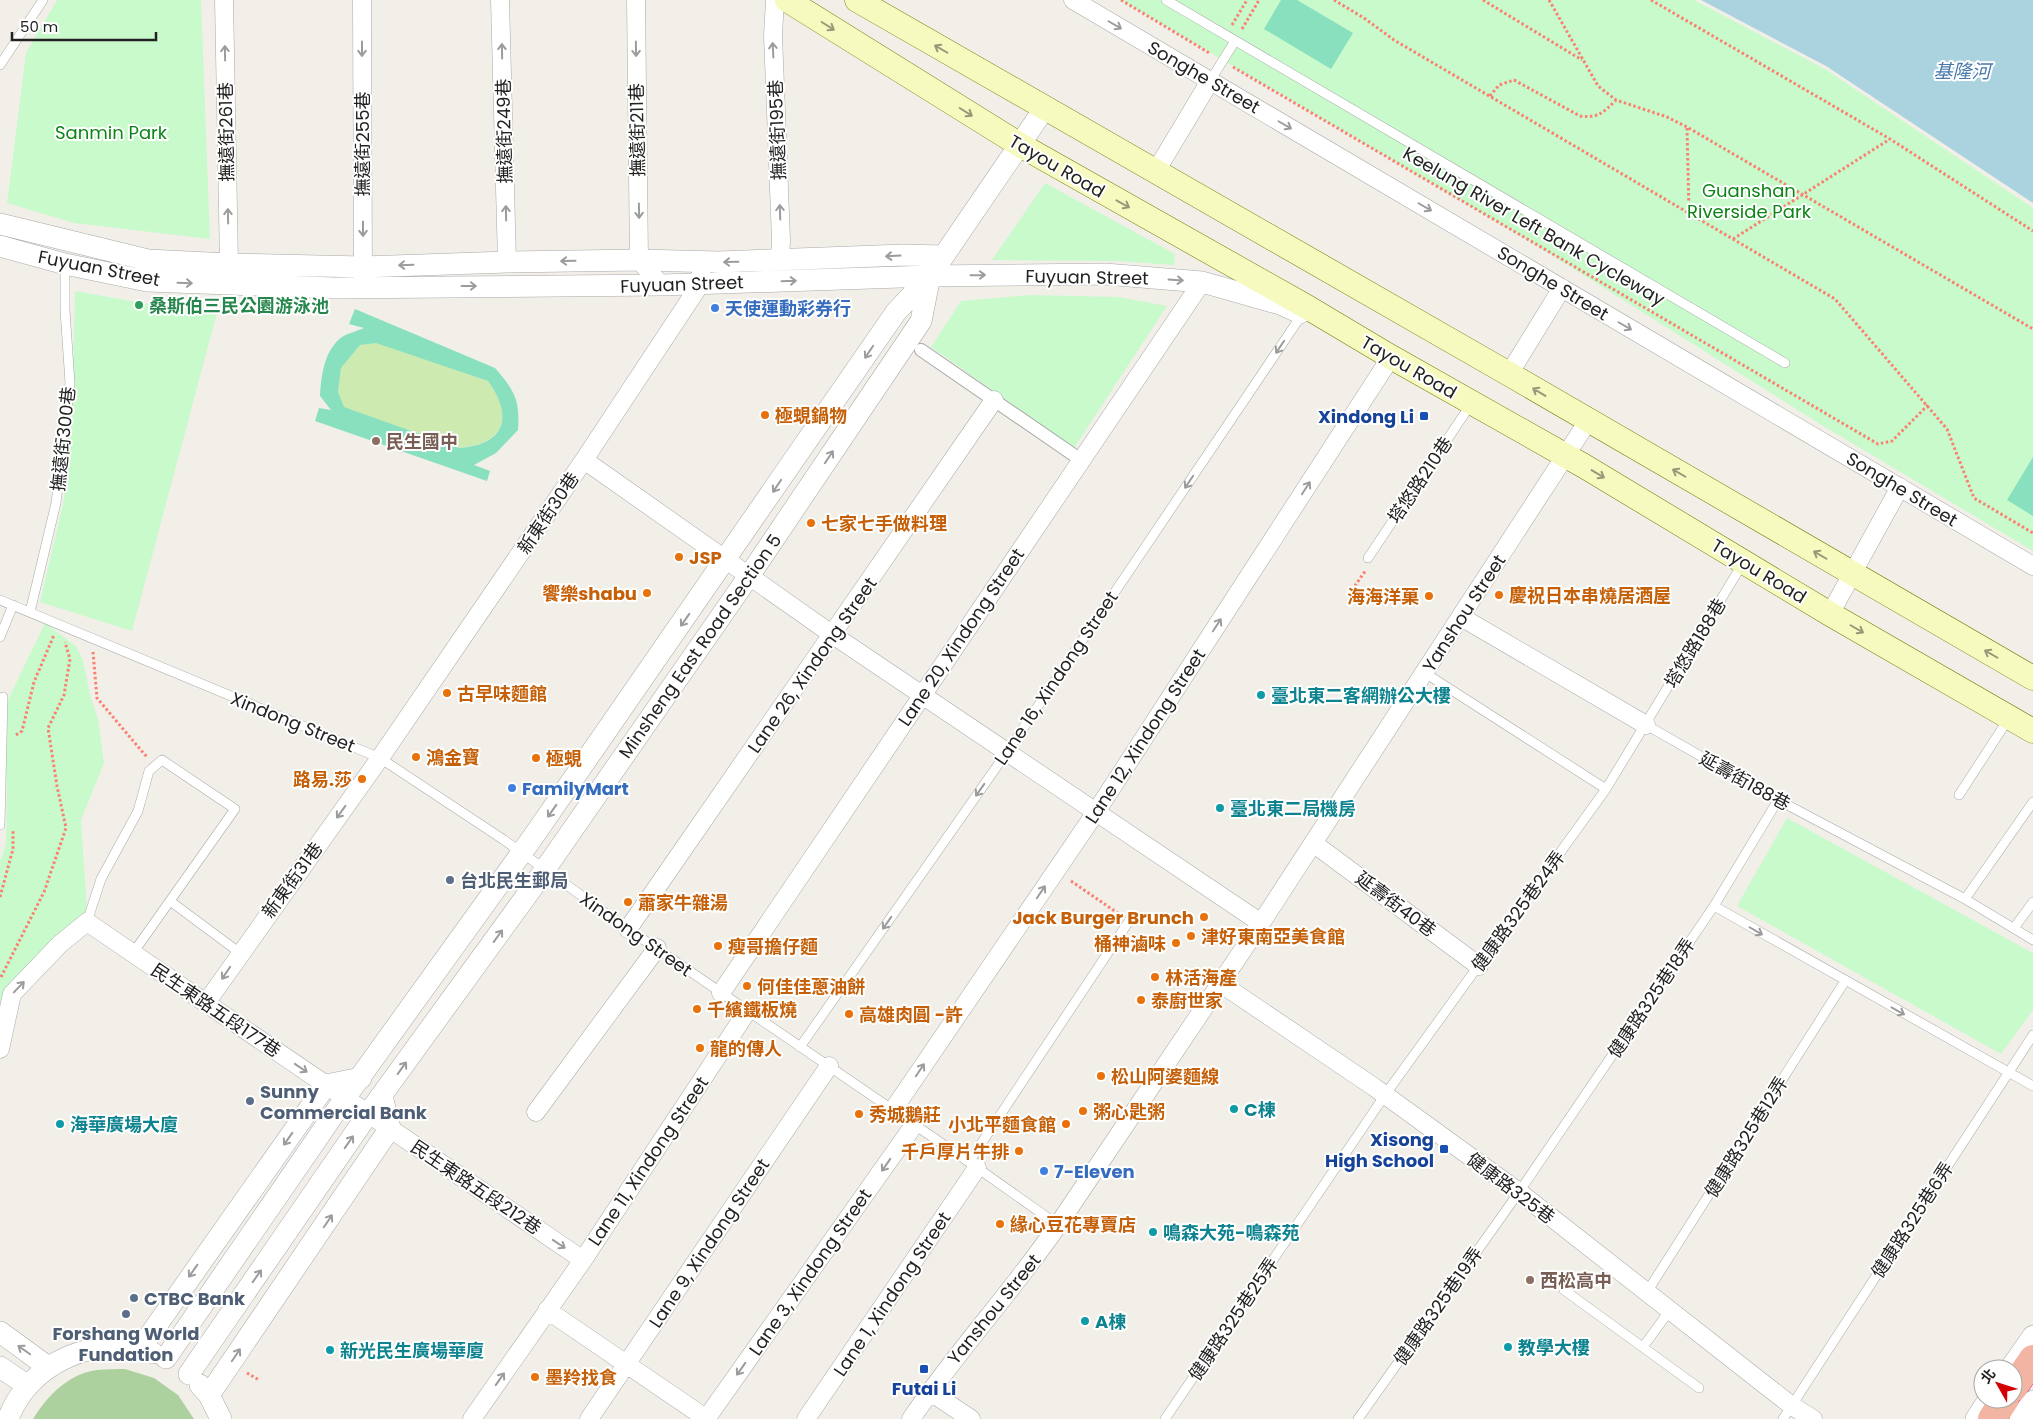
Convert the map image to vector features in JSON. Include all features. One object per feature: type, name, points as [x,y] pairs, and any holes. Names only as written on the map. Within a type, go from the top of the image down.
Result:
[{"type":"highway","points":[[2023,1374],[2033,1359]]},
{"type":"main road","name":"Tayou Road","points":[[786,0],[1020,145],[1305,310],[1358,337],[1566,456],[1830,614],[2033,731]]},
{"type":"main road","points":[[857,0],[1044,109],[1070,122],[1509,374],[2033,678]]},
{"type":"street","name":"撫遠街261巷","points":[[224,0],[229,264]]},
{"type":"street","name":"撫遠街255巷","points":[[362,0],[363,277]]},
{"type":"street","name":"撫遠街249巷","points":[[500,0],[507,262]]},
{"type":"street","name":"撫遠街211巷","points":[[636,0],[639,260]]},
{"type":"street","name":"撫遠街195巷","points":[[775,0],[773,35],[781,240],[780,261]]},
{"type":"street","name":"Songhe Street","points":[[1073,0],[2033,566]]},
{"type":"street","points":[[1156,172],[1210,81]]},
{"type":"street","name":"Minsheng East Road Section 5","points":[[166,1358],[345,1098],[522,853],[896,312],[930,276],[1044,109]]},
{"type":"street","name":"Fuyuan Street","points":[[0,224],[148,260],[229,264],[363,277],[507,262],[639,260],[701,262],[780,261],[904,255],[942,256]]},
{"type":"street","name":"Fuyuan Street","points":[[0,246],[64,264],[147,281],[363,277],[661,285],[930,276],[1105,274],[1202,282],[1305,310]]},
{"type":"street","points":[[639,260],[661,285]]},
{"type":"street","points":[[701,262],[701,283]]},
{"type":"street","name":"Minsheng East Road Section 5","points":[[190,1374],[368,1114],[544,869],[749,576],[922,321],[930,276]]},
{"type":"street","name":"Lane 20, Xindong Street","points":[[721,993],[1202,282]]},
{"type":"street","name":"新東街30巷","points":[[380,758],[584,460],[701,283]]},
{"type":"street","points":[[1509,374],[1562,288]]},
{"type":"street","points":[[921,350],[1081,460]]},
{"type":"street","name":"Lane 12, Xindong Street","points":[[893,1110],[1096,812],[1391,357]]},
{"type":"street","name":"Lane 26, Xindong Street","points":[[628,929],[994,400]]},
{"type":"street","name":"Yanshou Street","points":[[911,1419],[929,1391],[1058,1226],[1261,923],[1588,421]]},
{"type":"street","points":[[584,460],[833,635],[1261,923]]},
{"type":"street","points":[[1830,614],[1900,487]]},
{"type":"street","name":"延壽街188巷","points":[[1461,617],[1646,725]]},
{"type":"street","name":"新東街31巷","points":[[206,1003],[380,758]]},
{"type":"street","name":"延壽街40巷","points":[[1313,843],[1479,966]]},
{"type":"street","points":[[0,1049],[12,994],[60,944],[87,922]]},
{"type":"street","name":"民生東路五段177巷","points":[[87,922],[345,1098]]},
{"type":"street","points":[[536,1112],[657,948]]},
{"type":"street","name":"健康路325巷","points":[[1220,983],[1385,1095],[1519,1192],[1670,1310],[1788,1412],[1813,1419]]},
{"type":"street","name":"Lane 11, Xindong Street","points":[[472,1419],[583,1260],[748,1010]]},
{"type":"street","name":"Lane 9, Xindong Street","points":[[589,1419],[829,1066]]},
{"type":"street","points":[[140,1349],[326,1085],[360,1078]]},
{"type":"street","points":[[209,1395],[390,1128],[382,1096]]},
{"type":"street","name":"民生東路五段212巷","points":[[345,1098],[583,1260]]},
{"type":"street","name":"Lane 3, Xindong Street","points":[[706,1419],[914,1126]]},
{"type":"street","name":"Lane 1, Xindong Street","points":[[806,1419],[973,1165]]},
{"type":"street","points":[[548,1310],[706,1419]]},
{"type":"street","points":[[0,1332],[48,1367]]},
{"type":"street","points":[[2017,1359],[2033,1336]]},
{"type":"street","points":[[7,1410],[48,1367],[77,1352],[108,1346],[140,1349],[166,1358],[190,1374],[209,1395],[221,1419]]},
{"type":"street","points":[[0,1366],[28,1386]]},
{"type":"street","points":[[929,1391],[971,1419]]},
{"type":"street","points":[[2020,1419],[2033,1400]]},
{"type":"lane","points":[[0,64],[43,0]]},
{"type":"lane","points":[[1166,0],[1785,363]]},
{"type":"lane","points":[[1210,81],[1235,41]]},
{"type":"lane","name":"撫遠街300巷","points":[[30,612],[56,503],[70,383],[64,264]]},
{"type":"lane","name":"Lane 16, Xindong Street","points":[[800,1047],[1007,752],[1305,310]]},
{"type":"lane","name":"塔悠路210巷","points":[[1368,558],[1472,402]]},
{"type":"lane","name":"塔悠路188巷","points":[[1646,725],[1744,561]]},
{"type":"lane","name":"Xindong Street","points":[[0,600],[380,758],[522,853],[628,929],[973,1165],[1058,1226]]},
{"type":"lane","points":[[0,637],[14,605]]},
{"type":"lane","points":[[1425,672],[1606,789]]},
{"type":"lane","points":[[0,825],[3,697]]},
{"type":"lane","points":[[1959,795],[2009,717]]},
{"type":"lane","name":"健康路325巷24弄","points":[[1385,1095],[1606,789],[1646,725]]},
{"type":"lane","name":"延壽街188巷","points":[[1646,725],[1778,800],[1965,899],[2033,940]]},
{"type":"lane","points":[[87,922],[101,879],[138,812],[149,771],[162,760],[234,809],[133,954]]},
{"type":"lane","name":"健康路325巷18弄","points":[[1519,1192],[1714,906],[1778,800]]},
{"type":"lane","points":[[1965,899],[2033,802]]},
{"type":"lane","points":[[170,901],[240,953]]},
{"type":"lane","points":[[2014,928],[2033,902]]},
{"type":"lane","points":[[1714,906],[2033,1086]]},
{"type":"lane","points":[[973,1165],[1129,921]]},
{"type":"lane","name":"健康路325巷12弄","points":[[1647,1292],[1844,981]]},
{"type":"lane","name":"健康路325巷6弄","points":[[1788,1412],[2033,1035]]},
{"type":"lane","name":"健康路325巷25弄","points":[[1165,1419],[1385,1095]]},
{"type":"lane","name":"健康路325巷19弄","points":[[1358,1419],[1519,1192]]},
{"type":"lane","points":[[1564,1290],[1699,1388]]},
{"type":"lane","points":[[1643,1347],[1670,1310]]},
{"type":"path","name":"Keelung River Left Bank Cycleway","points":[[1121,0],[1222,61],[1878,444],[1892,441],[1928,405]]},
{"type":"path","points":[[1226,35],[1247,0]]},
{"type":"path","points":[[1235,41],[1259,0]]},
{"type":"path","points":[[1334,0],[1364,18],[1394,40],[1835,299],[1947,428],[1974,498],[2033,533]]},
{"type":"path","points":[[1483,0],[1583,60]]},
{"type":"path","points":[[1548,0],[1598,86],[1616,100],[1667,117],[1687,127],[2033,329]]},
{"type":"path","points":[[1651,0],[1890,140],[2033,231]]},
{"type":"path","points":[[1490,96],[1499,85],[1514,80],[1580,116],[1591,118],[1604,112],[1616,100]]},
{"type":"path","points":[[1687,127],[1689,212]]},
{"type":"path","points":[[1733,239],[1890,140]]},
{"type":"path","points":[[1596,284],[1601,281]]},
{"type":"path","points":[[1352,590],[1369,565],[1368,558]]},
{"type":"path","points":[[10,738],[22,731],[34,682],[59,624]]},
{"type":"path","points":[[0,980],[44,892],[66,828],[48,728],[64,695],[70,659],[59,624]]},
{"type":"path","points":[[92,639],[97,698],[145,755],[162,760]]},
{"type":"path","points":[[0,897],[13,849],[12,823]]},
{"type":"path","points":[[1056,871],[1129,921]]},
{"type":"green space","name":"Sanmin Park","points":[[57,0],[201,0],[210,239],[74,223],[7,203],[26,53]]},
{"type":"green space","name":"Guanshan Riverside Park","points":[[1121,0],[1694,0],[1825,69],[2033,208],[2033,551],[1820,424],[1534,244]]},
{"type":"green space","points":[[1281,0],[1297,0],[1353,33],[1331,69],[1264,29]]},
{"type":"green space","points":[[1045,183],[1175,254],[1174,265],[1118,261],[992,260]]},
{"type":"green space","points":[[75,291],[159,306],[218,309],[132,631],[40,602],[64,500],[72,414]]},
{"type":"green space","points":[[1031,295],[1118,297],[1167,306],[1074,448],[931,347],[961,301]]},
{"type":"green space","points":[[355,309],[495,368],[515,396],[518,411],[518,430],[496,453],[474,465],[490,471],[487,481],[315,421],[319,408],[331,410],[320,396],[321,381],[327,356],[336,342],[342,337],[364,328],[349,324]],"holes":[[[376,343],[488,381],[501,406],[502,417],[500,427],[495,435],[487,441],[475,446],[459,448],[344,407],[338,392],[341,368],[360,345]]]},
{"type":"green space","points":[[376,342],[488,381],[501,406],[502,417],[495,435],[487,441],[459,448],[343,407],[338,392],[341,368],[360,345]]},
{"type":"green space","points":[[2033,457],[2033,516],[2007,500]]},
{"type":"green space","points":[[45,623],[76,646],[83,660],[90,695],[98,719],[104,763],[81,820],[87,910],[54,937],[0,1008],[0,862],[6,844],[7,791],[3,710]]},
{"type":"green space","points":[[1787,818],[2033,953],[2033,1010],[2001,1054],[1737,906]]},
{"type":"green space","points":[[125,1369],[154,1378],[178,1395],[194,1419],[33,1419],[59,1387],[77,1376],[97,1370]]},
{"type":"water","name":"基隆河","points":[[1701,0],[2033,0],[2033,203],[1826,66]]},
{"type":"place","name":"桑斯伯三民公園游泳池","points":[[139,305]]},
{"type":"place","name":"天使運動彩券行","points":[[715,308]]},
{"type":"place","name":"極蜆鍋物","points":[[765,415]]},
{"type":"place","name":"Xindong Li","points":[[1424,416]]},
{"type":"place","name":"民生國中","points":[[376,441]]},
{"type":"place","name":"七家七手做料理","points":[[811,523]]},
{"type":"place","name":"JSP","points":[[679,557]]},
{"type":"place","name":"饗樂shabu","points":[[647,593]]},
{"type":"place","name":"慶祝日本串燒居酒屋","points":[[1499,595]]},
{"type":"place","name":"海海洋菓","points":[[1429,596]]},
{"type":"place","name":"古早味麵館","points":[[447,693]]},
{"type":"place","name":"臺北東二客網辦公大樓","points":[[1261,695]]},
{"type":"place","name":"鴻金寶","points":[[416,757]]},
{"type":"place","name":"極蜆","points":[[536,758]]},
{"type":"place","name":"路易.莎","points":[[362,779]]},
{"type":"place","name":"FamilyMart","points":[[512,788]]},
{"type":"place","name":"臺北東二局機房","points":[[1220,808]]},
{"type":"place","name":"台北民生郵局","points":[[450,880]]},
{"type":"place","name":"蕭家牛雜湯","points":[[628,902]]},
{"type":"place","name":"Jack Burger Brunch","points":[[1204,917]]},
{"type":"place","name":"津好東南亞美食館","points":[[1191,936]]},
{"type":"place","name":"桶神滷味","points":[[1176,943]]},
{"type":"place","name":"瘦哥擔仔麵","points":[[718,946]]},
{"type":"place","name":"林活海產","points":[[1155,977]]},
{"type":"place","name":"何佳佳蔥油餅","points":[[747,986]]},
{"type":"place","name":"泰廚世家","points":[[1141,1000]]},
{"type":"place","name":"千繽鐵板燒","points":[[697,1009]]},
{"type":"place","name":"高雄肉圓 -許","points":[[849,1014]]},
{"type":"place","name":"龍的傳人","points":[[700,1048]]},
{"type":"place","name":"松山阿婆麵線","points":[[1101,1076]]},
{"type":"place","name":"Sunny Commercial Bank","points":[[250,1101]]},
{"type":"place","name":"C棟","points":[[1234,1109]]},
{"type":"place","name":"粥心匙粥","points":[[1083,1111]]},
{"type":"place","name":"秀城鵝莊","points":[[859,1114]]},
{"type":"place","name":"海華廣場大廈","points":[[60,1124]]},
{"type":"place","name":"小北平麵食館","points":[[1066,1124]]},
{"type":"place","name":"Xisong High School","points":[[1444,1149]]},
{"type":"place","name":"千戶厚片牛排","points":[[1019,1151]]},
{"type":"place","name":"7-Eleven","points":[[1044,1171]]},
{"type":"place","name":"緣心豆花專賣店","points":[[1000,1224]]},
{"type":"place","name":"鳴森大苑-鳴森苑","points":[[1153,1232]]},
{"type":"place","name":"西松高中","points":[[1530,1280]]},
{"type":"place","name":"CTBC Bank","points":[[134,1298]]},
{"type":"place","name":"Forshang World Fundation","points":[[126,1314]]},
{"type":"place","name":"A棟","points":[[1085,1321]]},
{"type":"place","name":"教學大樓","points":[[1508,1347]]},
{"type":"place","name":"新光民生廣場華廈","points":[[330,1350]]},
{"type":"place","name":"Futai Li","points":[[924,1369]]},
{"type":"place","name":"墨羚找食","points":[[535,1377]]}]
